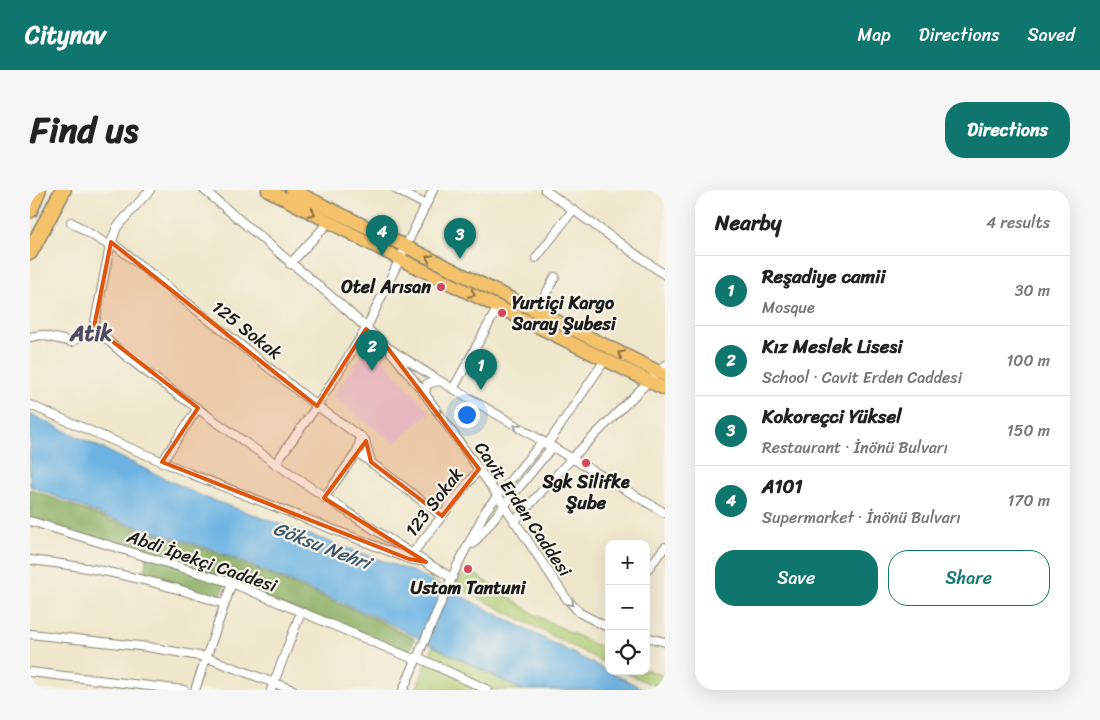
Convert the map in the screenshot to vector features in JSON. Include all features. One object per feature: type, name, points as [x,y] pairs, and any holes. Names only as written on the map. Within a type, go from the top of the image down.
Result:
[{"type":"highway","points":[[30,210],[37,190]]},
{"type":"highway","points":[[30,252],[63,190]]},
{"type":"main road","points":[[268,190],[400,259],[605,360],[659,373]]},
{"type":"main road","points":[[292,190],[659,373],[665,389]]},
{"type":"street","points":[[30,337],[40,335],[72,342],[94,327],[110,244],[117,227],[150,190]]},
{"type":"street","points":[[204,190],[387,347],[439,381],[665,513]]},
{"type":"street","points":[[397,190],[426,205]]},
{"type":"street","points":[[275,464],[317,406],[366,329],[433,190]]},
{"type":"street","points":[[545,190],[665,275]]},
{"type":"street","points":[[536,258],[572,210]]},
{"type":"street","name":"125 Sokak","points":[[71,222],[110,244],[317,406],[363,438]]},
{"type":"street","points":[[290,264],[329,222]]},
{"type":"street","points":[[536,312],[555,277]]},
{"type":"street","points":[[453,389],[498,307]]},
{"type":"street","points":[[94,327],[107,341],[275,464],[324,498],[452,578]]},
{"type":"street","name":"Cavit Erden Caddesi","points":[[387,347],[425,394],[479,469],[566,598],[580,612],[605,625]]},
{"type":"street","points":[[457,566],[504,505],[605,360]]},
{"type":"street","points":[[514,522],[571,459],[659,373]]},
{"type":"street","points":[[425,394],[427,384],[439,381]]},
{"type":"street","points":[[30,404],[162,462],[409,559],[426,562]]},
{"type":"street","points":[[162,462],[198,408]]},
{"type":"street","points":[[324,498],[357,452],[363,438]]},
{"type":"street","points":[[363,438],[371,462]]},
{"type":"street","points":[[404,690],[457,566],[486,510],[497,495],[547,445]]},
{"type":"street","points":[[357,452],[442,516]]},
{"type":"street","name":"123 Sokak","points":[[412,554],[479,469]]},
{"type":"street","name":"Abdi İpekçi Caddesi","points":[[30,521],[232,583],[488,690]]},
{"type":"street","points":[[650,565],[665,547]]},
{"type":"street","points":[[30,560],[75,565],[194,594],[224,604]]},
{"type":"street","points":[[195,690],[232,583]]},
{"type":"street","points":[[273,686],[301,612]]},
{"type":"street","points":[[30,634],[148,647],[205,657],[273,686],[293,690]]},
{"type":"street","points":[[650,639],[665,642]]},
{"type":"street","points":[[30,672],[184,690]]},
{"type":"highlighted area","points":[[111,242],[317,406],[366,329],[387,347],[479,469],[442,516],[371,462],[366,441],[324,498],[426,562],[409,559],[162,462],[198,408],[94,327]]},
{"type":"shaded area","points":[[370,344],[430,412],[395,444],[332,397]]},
{"type":"green space","points":[[30,489],[107,519],[215,552],[376,619],[415,639],[409,653],[225,583],[221,598],[144,576],[147,554],[30,518]]},
{"type":"green space","points":[[466,568],[537,616],[605,649],[605,663],[456,586]]},
{"type":"green space","points":[[433,646],[522,690],[416,690]]},
{"type":"green space","points":[[650,671],[665,677],[665,690],[630,675],[650,675]]},
{"type":"water","name":"Göksu Nehri","points":[[30,414],[204,497],[414,572],[605,670],[605,675],[616,675],[645,690],[522,690],[378,618],[214,550],[106,517],[30,486]]},
{"type":"place","name":"A101","points":[[382,256]]},
{"type":"place","name":"Kokoreçci Yüksel","points":[[460,259]]},
{"type":"place","name":"Otel Arısan","points":[[441,287]]},
{"type":"place","name":"Yurtiçi Kargo Saray Şubesi","points":[[502,313]]},
{"type":"place","name":"Kız Meslek Lisesi","points":[[372,371]]},
{"type":"place","name":"Reşadiye camii","points":[[481,390]]},
{"type":"place","name":"Sgk Silifke Şube","points":[[586,463]]},
{"type":"place","name":"Ustam Tantuni","points":[[468,569]]},
{"type":"district","name":"Atik","points":[[91,333]]}]
